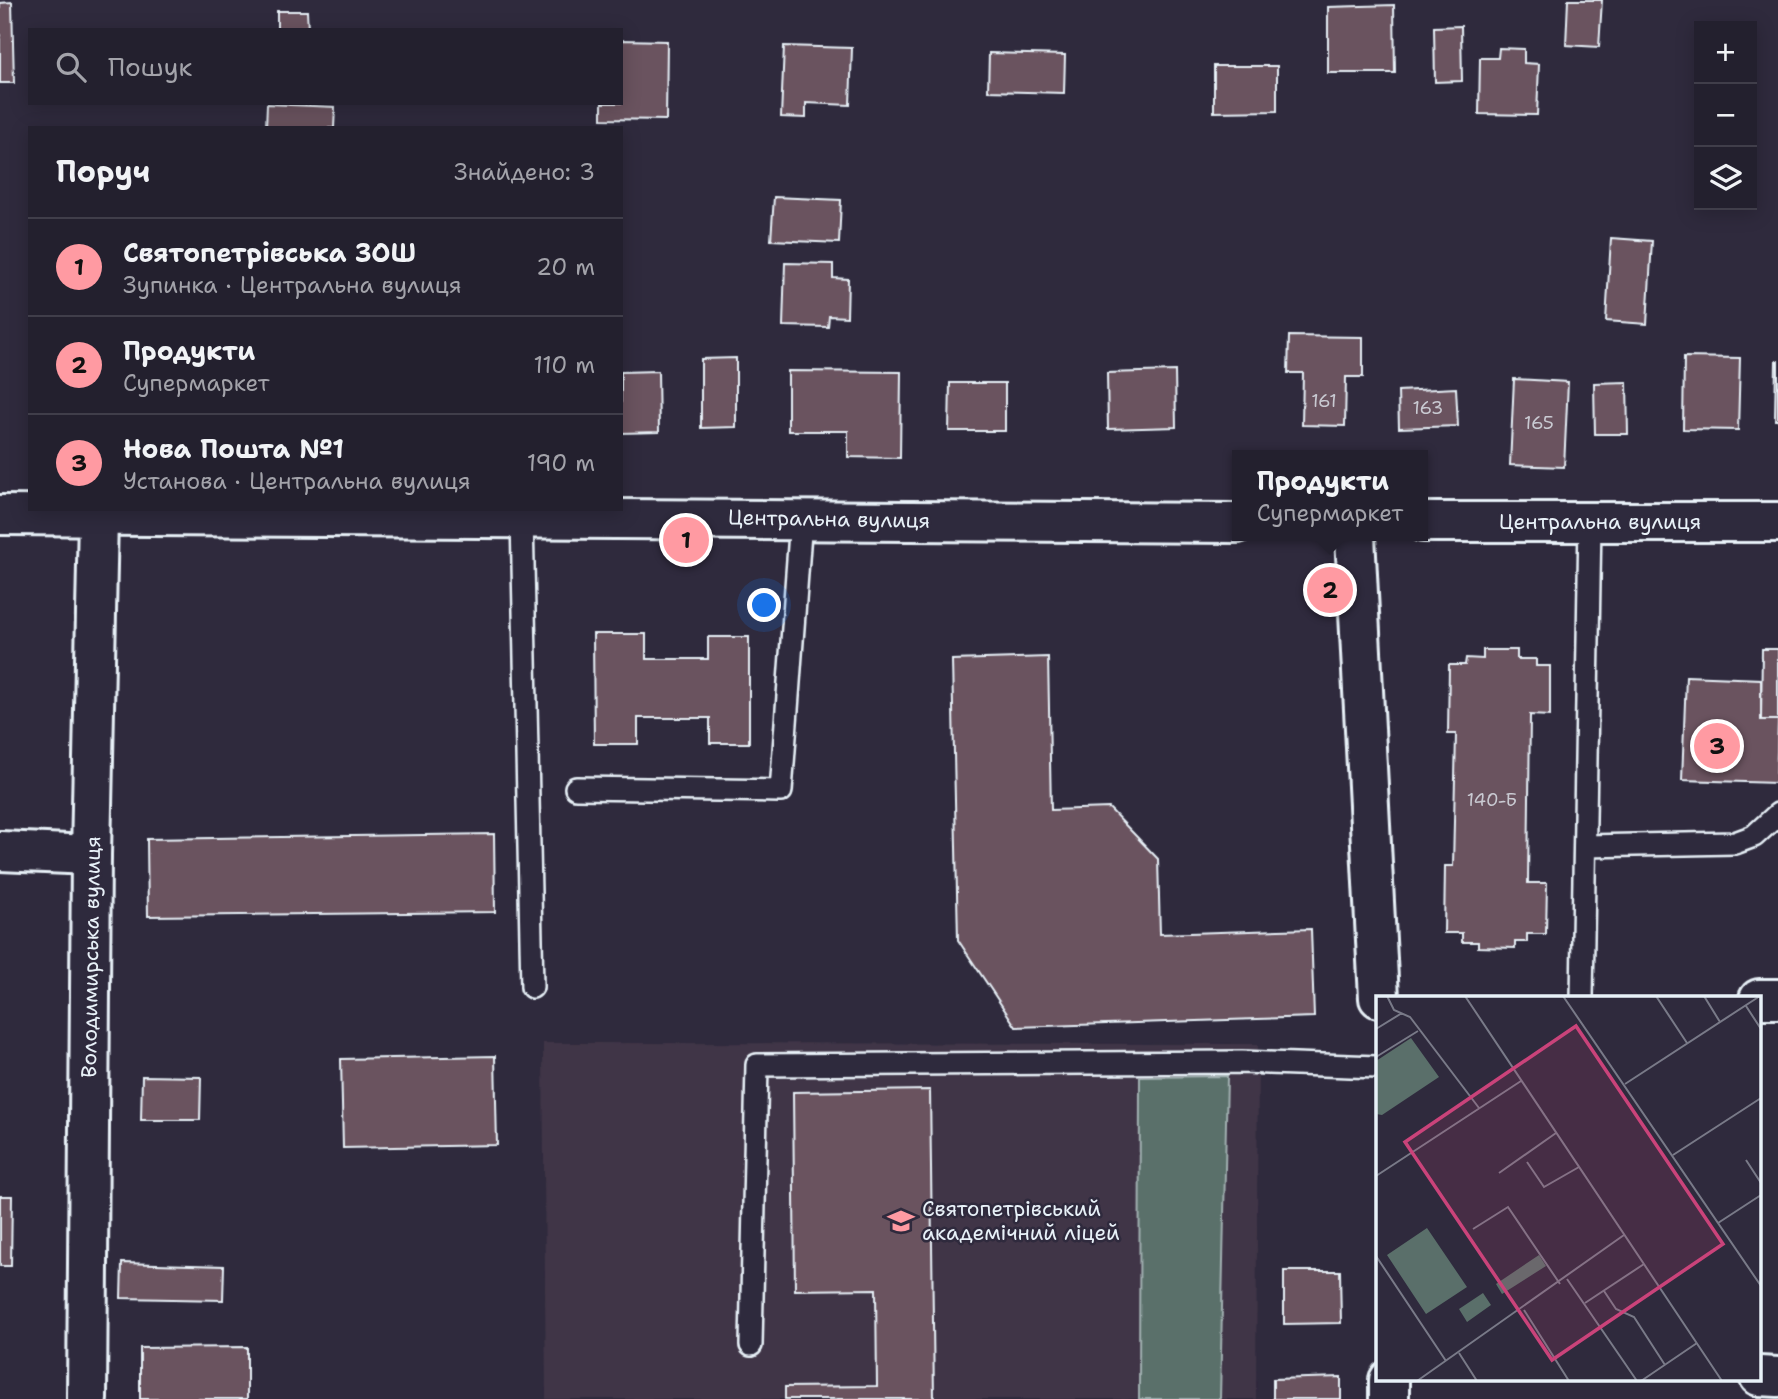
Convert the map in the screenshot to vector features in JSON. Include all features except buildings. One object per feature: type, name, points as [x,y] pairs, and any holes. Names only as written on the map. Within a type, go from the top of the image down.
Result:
[{"type":"main road","name":"Центральна вулиця","points":[[0,515],[1232,523]]},
{"type":"main road","name":"Володимирська вулиця","points":[[87,1399],[91,855],[98,516]]},
{"type":"main road","name":"Центральна вулиця","points":[[1428,522],[1778,523]]},
{"type":"main road","points":[[1355,541],[1379,996]]},
{"type":"main road","points":[[0,851],[91,855]]},
{"type":"main road","points":[[1760,999],[1778,999]]},
{"type":"main road","points":[[1760,1376],[1778,1377]]},
{"type":"lane","points":[[522,517],[532,987]]},
{"type":"lane","points":[[576,788],[781,791],[801,519]]},
{"type":"lane","points":[[1582,996],[1590,521]]},
{"type":"lane","points":[[1585,846],[1735,843],[1754,836],[1778,814]]},
{"type":"lane","points":[[751,1345],[757,1065],[1242,1062],[1376,1067]]},
{"type":"shaded area","name":"Святопетрівський академічний ліцей","points":[[543,1043],[1258,1044],[1256,1399],[546,1399]]},
{"type":"green space","points":[[1227,1076],[1220,1399],[1139,1399],[1140,1077]]},
{"type":"place","name":"Святопетрівська ЗОШ","points":[[686,540]]},
{"type":"place","name":"Продукти","points":[[1330,590]]},
{"type":"place","name":"Нова Пошта №1","points":[[1717,746]]},
{"type":"place","name":"Святопетрівський академічний ліцей","points":[[901,1221]]}]
